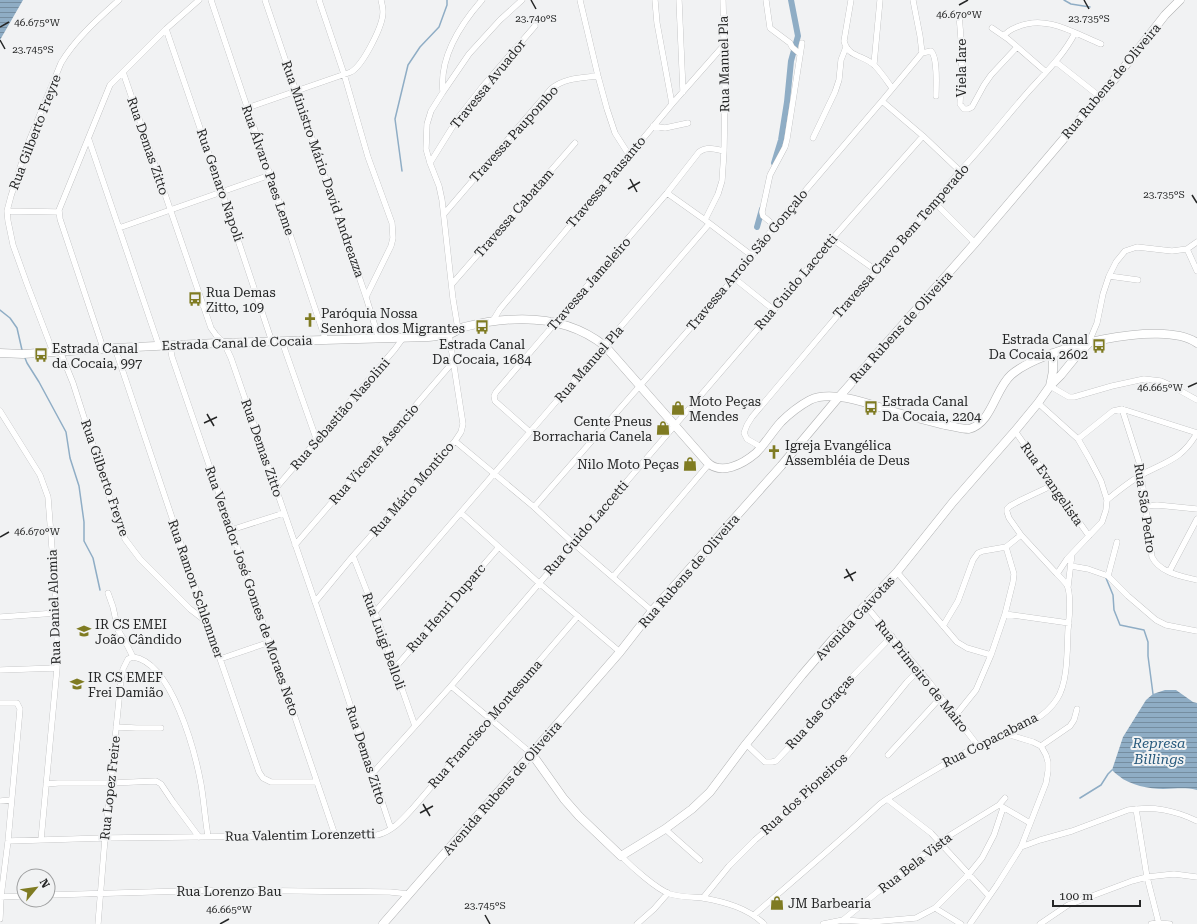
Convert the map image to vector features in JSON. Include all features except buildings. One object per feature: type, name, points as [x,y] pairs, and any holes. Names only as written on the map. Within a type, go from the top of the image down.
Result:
[{"type":"street","name":"Rua Gilberto Freyre","points":[[119,0],[82,36],[61,63],[27,146],[10,196],[7,211],[8,221],[13,245],[27,284],[56,351],[73,383],[117,519],[125,539],[134,553],[190,608],[207,622]]},
{"type":"street","points":[[104,348],[59,212],[110,87],[166,29],[199,0]]},
{"type":"street","name":"Rua Álvaro Paes Leme","points":[[211,0],[326,340]]},
{"type":"street","name":"Rua Ministro Mário David Andreazza","points":[[265,0],[379,339]]},
{"type":"street","points":[[319,0],[344,74],[368,157],[392,223],[393,238],[391,246],[366,297]]},
{"type":"street","points":[[247,108],[356,69],[380,28],[383,13],[381,0]]},
{"type":"street","points":[[443,92],[442,82],[444,66],[450,48],[459,29],[482,0]]},
{"type":"street","points":[[458,329],[453,299],[442,200],[439,186],[426,149],[427,124],[431,111],[469,54],[500,20],[522,0]]},
{"type":"street","points":[[580,0],[598,76],[611,122],[615,133],[629,155]]},
{"type":"street","points":[[656,0],[657,23],[672,104]]},
{"type":"street","points":[[679,0],[683,92]]},
{"type":"street","name":"Rua Manuel Pla","points":[[375,612],[605,346],[707,222],[722,181],[725,90],[723,0]]},
{"type":"street","points":[[766,0],[770,28],[790,42],[792,48],[799,54]]},
{"type":"street","points":[[851,0],[844,41],[846,47],[853,54],[874,64],[892,88]]},
{"type":"street","points":[[874,64],[880,0]]},
{"type":"street","points":[[913,0],[922,54],[932,51],[934,54],[936,70],[936,96]]},
{"type":"street","name":"Rua Rubens de Oliveira","points":[[620,652],[652,611],[781,466],[838,398],[975,243],[1127,64],[1165,15],[1180,0]]},
{"type":"street","name":"Viela Iare","points":[[959,14],[962,52],[960,104],[964,108],[968,109],[972,107],[991,75],[1017,47]]},
{"type":"street","points":[[1004,36],[1007,32],[1019,26],[1037,22],[1052,24],[1101,44]]},
{"type":"street","name":"Travessa Avuador","points":[[430,163],[458,118],[483,86],[535,26]]},
{"type":"street","points":[[992,28],[1004,36],[1046,72]]},
{"type":"street","name":"Rua Genaro Napoli","points":[[166,29],[272,342]]},
{"type":"street","name":"Travessa Cravo Bem Temperado","points":[[761,447],[745,437],[745,429],[749,421],[935,203],[960,171],[1056,62],[1075,33]]},
{"type":"street","points":[[775,226],[763,216],[762,212],[770,175],[787,140],[799,54],[802,43]]},
{"type":"street","name":"Travessa Pausanto","points":[[492,322],[500,309],[653,126],[724,45]]},
{"type":"street","points":[[813,138],[838,85],[842,60],[846,47]]},
{"type":"street","name":"Travessa Arroio São Gonçalo","points":[[534,507],[734,278],[775,226],[922,54]]},
{"type":"street","points":[[1056,62],[1099,96]]},
{"type":"street","name":"Rua Demas Zitto","points":[[123,72],[211,328],[224,343],[231,358],[391,829]]},
{"type":"street","name":"Travessa Paupombo","points":[[444,214],[556,84],[567,80],[598,76]]},
{"type":"street","points":[[882,101],[923,136],[960,171]]},
{"type":"street","points":[[653,126],[665,128],[688,123]]},
{"type":"street","name":"Rua Guido Laccetti","points":[[372,774],[451,686],[774,310],[832,238],[923,136]]},
{"type":"street","points":[[89,140],[159,346]]},
{"type":"street","name":"Travessa Cabatam","points":[[452,284],[575,143]]},
{"type":"street","name":"Travessa Jameleiro","points":[[530,432],[495,401],[494,396],[496,392],[667,193],[694,158],[702,150],[710,148],[724,150]]},
{"type":"street","points":[[119,228],[270,175]]},
{"type":"street","points":[[667,193],[751,255]]},
{"type":"street","points":[[935,203],[975,243]]},
{"type":"street","points":[[7,211],[59,212]]},
{"type":"street","points":[[832,238],[877,271]]},
{"type":"street","points":[[1197,242],[1187,250],[1172,251],[1145,247],[1133,247],[1125,251],[1120,256],[1109,276],[1103,294],[1097,322],[1089,342],[1050,386],[1069,397],[1074,397],[1119,384],[1152,379],[1170,384],[1197,400]]},
{"type":"street","points":[[1187,250],[1197,271]]},
{"type":"street","points":[[1109,276],[1138,280]]},
{"type":"street","points":[[734,278],[774,310]]},
{"type":"street","name":"Estrada Canal de Cocaia","points":[[0,353],[37,353],[104,348],[224,343],[428,337],[449,334],[458,329],[492,322],[521,318],[548,320],[583,332],[605,346],[709,464]]},
{"type":"street","name":"Rua Mário Montico","points":[[315,602],[353,556],[455,441],[461,432],[462,424],[449,334]]},
{"type":"street","points":[[613,577],[709,464],[719,468],[730,468],[752,456],[782,421],[809,401],[820,397],[829,396],[862,402],[903,414],[969,429],[974,427],[985,417],[991,409],[1002,387],[1011,375],[1024,366],[1053,353],[1089,342],[1130,336],[1158,334],[1175,335],[1196,341]]},
{"type":"street","name":"Rua Sebastião Nasolini","points":[[276,488],[403,338]]},
{"type":"street","points":[[283,342],[317,441]]},
{"type":"street","name":"Rua Vereador José Gomes de Moraes Neto","points":[[170,346],[172,357],[270,642],[334,835]]},
{"type":"street","name":"Rua Ramon Schlemmer","points":[[115,348],[207,622],[254,759],[261,775],[271,782],[317,782]]},
{"type":"street","name":"Avenida Gaivotas","points":[[621,856],[665,829],[692,809],[710,792],[746,744],[802,675],[896,572],[953,502],[1038,403],[1050,386],[1053,371],[1053,353]]},
{"type":"street","name":"Rua Vicente Asencio","points":[[295,545],[453,362]]},
{"type":"street","points":[[1038,403],[1078,439],[1101,481],[1107,500],[1106,510],[1102,522],[1072,554],[1057,574]]},
{"type":"street","points":[[1078,439],[1113,411],[1122,409],[1197,433],[1182,453],[1142,475],[1120,489],[1107,500]]},
{"type":"street","name":"Rua São Pedro","points":[[1122,409],[1142,475],[1152,557],[1158,565],[1169,572],[1197,580]]},
{"type":"street","name":"Rua Daniel Alomia","points":[[0,412],[40,475],[48,497],[57,613],[57,668],[40,840]]},
{"type":"street","name":"Rua Evangelista","points":[[1015,431],[1089,536]]},
{"type":"street","points":[[455,441],[534,507],[573,543],[652,611]]},
{"type":"street","points":[[1053,485],[1010,506],[1007,509],[1007,515],[1021,535],[1063,579],[1068,589]]},
{"type":"street","points":[[1145,506],[1157,505],[1197,509]]},
{"type":"street","points":[[232,530],[284,513]]},
{"type":"street","points":[[461,513],[539,583],[620,652]]},
{"type":"street","points":[[1169,572],[1197,519]]},
{"type":"street","points":[[943,626],[958,601],[976,556],[980,552],[1006,547],[1021,535]]},
{"type":"street","points":[[1108,576],[1117,542]]},
{"type":"street","name":"Rua Henri Duparc","points":[[394,669],[499,547]]},
{"type":"street","points":[[955,716],[976,690],[991,655],[1005,614],[1014,574],[1006,547]]},
{"type":"street","name":"Rua Copacabana","points":[[754,915],[887,799],[937,768],[997,736],[1007,734],[1034,720],[1048,709],[1057,699],[1062,688],[1065,669],[1070,602],[1068,589],[1072,554]]},
{"type":"street","name":"Rua Luigi Belloli","points":[[353,556],[375,612],[415,726]]},
{"type":"street","points":[[1071,566],[1088,569],[1108,576],[1128,596],[1156,620],[1166,625],[1197,631]]},
{"type":"street","points":[[896,572],[957,642],[963,646],[991,655]]},
{"type":"street","points":[[108,593],[114,607],[119,632],[133,657]]},
{"type":"street","name":"Rua Primeiro de Mairo","points":[[866,606],[941,696],[978,746]]},
{"type":"street","points":[[0,617],[57,613]]},
{"type":"street","points":[[1005,614],[1069,623]]},
{"type":"street","name":"Rua Francisco Montesuma","points":[[391,829],[413,808],[578,616]]},
{"type":"street","name":"Rua das Graças","points":[[746,744],[765,762],[772,762],[776,760],[892,636]]},
{"type":"street","points":[[220,659],[270,642]]},
{"type":"street","name":"Avenida Rubens de Oliveira","points":[[384,924],[620,652]]},
{"type":"street","name":"Rua Lopez Freire","points":[[98,924],[110,783],[121,680],[123,669],[128,659],[133,657]]},
{"type":"street","name":"Rua Valentim Lorenzetti","points":[[133,657],[142,660],[155,669],[169,689],[178,708],[193,749],[197,766],[208,836]]},
{"type":"street","points":[[0,670],[57,668]]},
{"type":"street","name":"Rua dos Pioneiros","points":[[703,898],[729,866],[755,840],[815,788],[841,763],[907,682],[919,670]]},
{"type":"street","points":[[451,686],[489,720],[532,754],[564,799],[579,816],[635,869],[668,893],[681,897],[703,898],[736,906],[754,915],[764,924]]},
{"type":"street","points":[[888,755],[941,696]]},
{"type":"street","points":[[0,703],[14,702],[19,704],[20,709],[0,919]]},
{"type":"street","points":[[1041,746],[1070,726],[1078,709]]},
{"type":"street","points":[[116,727],[161,728]]},
{"type":"street","points":[[970,924],[1021,847],[1046,783],[1048,762],[1041,746],[1007,734]]},
{"type":"street","points":[[46,784],[159,782],[199,837]]},
{"type":"street","name":"Rua Bela Vista","points":[[822,924],[843,920],[939,842],[1001,806],[1005,798]]},
{"type":"street","points":[[887,799],[931,833],[989,896]]},
{"type":"street","points":[[0,801],[12,800]]},
{"type":"street","points":[[843,920],[871,923],[916,918],[935,908],[969,874],[982,858],[998,826],[1001,806],[1030,823]]},
{"type":"street","points":[[1136,809],[1147,877],[1158,924]]},
{"type":"street","points":[[1021,847],[1072,831],[1128,810],[1161,809],[1186,816],[1197,821]]},
{"type":"street","name":"Rua Valentim Lorenzetti","points":[[8,841],[208,836],[377,835],[385,833],[391,829]]},
{"type":"street","points":[[665,829],[700,860]]},
{"type":"street","points":[[1040,924],[1072,902],[1088,898],[1132,881],[1147,877],[1174,874],[1197,877]]},
{"type":"street","name":"Rua Lorenzo Bau","points":[[56,894],[226,890],[390,892],[409,894]]},
{"type":"street","points":[[637,924],[654,909],[668,893]]},
{"type":"street","points":[[1,897],[16,896]]},
{"type":"street","points":[[935,908],[961,924]]},
{"type":"street","points":[[1151,924],[1170,924]]},
{"type":"water","points":[[0,0],[23,0],[0,40]]},
{"type":"water","name":"Represa Billings","points":[[1165,690],[1176,690],[1193,702],[1197,703],[1197,790],[1184,788],[1158,789],[1140,786],[1128,782],[1112,770],[1123,737],[1146,700],[1153,694]]},
{"type":"waterway","points":[[402,171],[395,119],[408,65],[420,47],[439,27],[447,5],[447,0]]},
{"type":"waterway","points":[[774,163],[781,140],[791,61],[798,36],[791,0]]},
{"type":"waterway","points":[[1064,0],[1071,4],[1090,7]]},
{"type":"waterway","points":[[757,227],[762,209]]},
{"type":"waterway","points":[[0,310],[10,318],[17,328],[22,350]]},
{"type":"waterway","points":[[25,358],[66,432],[70,458],[79,486],[84,522],[84,541],[93,558],[100,590]]},
{"type":"waterway","points":[[1106,578],[1113,595],[1114,610],[1120,625],[1144,630],[1148,642],[1148,656],[1153,694]]},
{"type":"waterway","points":[[1080,798],[1101,785],[1112,770]]},
{"type":"place","name":"Rua Demas Zitto, 109","points":[[195,299]]},
{"type":"place","name":"Paróquia Nossa Senhora dos Migrantes","points":[[310,320]]},
{"type":"place","name":"Estrada Canal Da Cocaia, 1684","points":[[482,327]]},
{"type":"place","name":"Estrada Canal Da Cocaia, 2602","points":[[1099,346]]},
{"type":"place","name":"Estrada Canal da Cocaia, 997","points":[[41,355]]},
{"type":"place","name":"Moto Peças Mendes","points":[[678,408]]},
{"type":"place","name":"Estrada Canal Da Cocaia, 2204","points":[[871,408]]},
{"type":"place","name":"Cente Pneus Borracharia Canela","points":[[663,428]]},
{"type":"place","name":"Igreja Evangélica Assembléia de Deus","points":[[774,452]]},
{"type":"place","name":"Nilo Moto Peças","points":[[690,464]]},
{"type":"place","name":"IR CS EMEI João Cândido","points":[[84,631]]},
{"type":"place","name":"IR CS EMEF Frei Damião","points":[[77,684]]},
{"type":"place","name":"JM Barbearia","points":[[777,903]]}]
